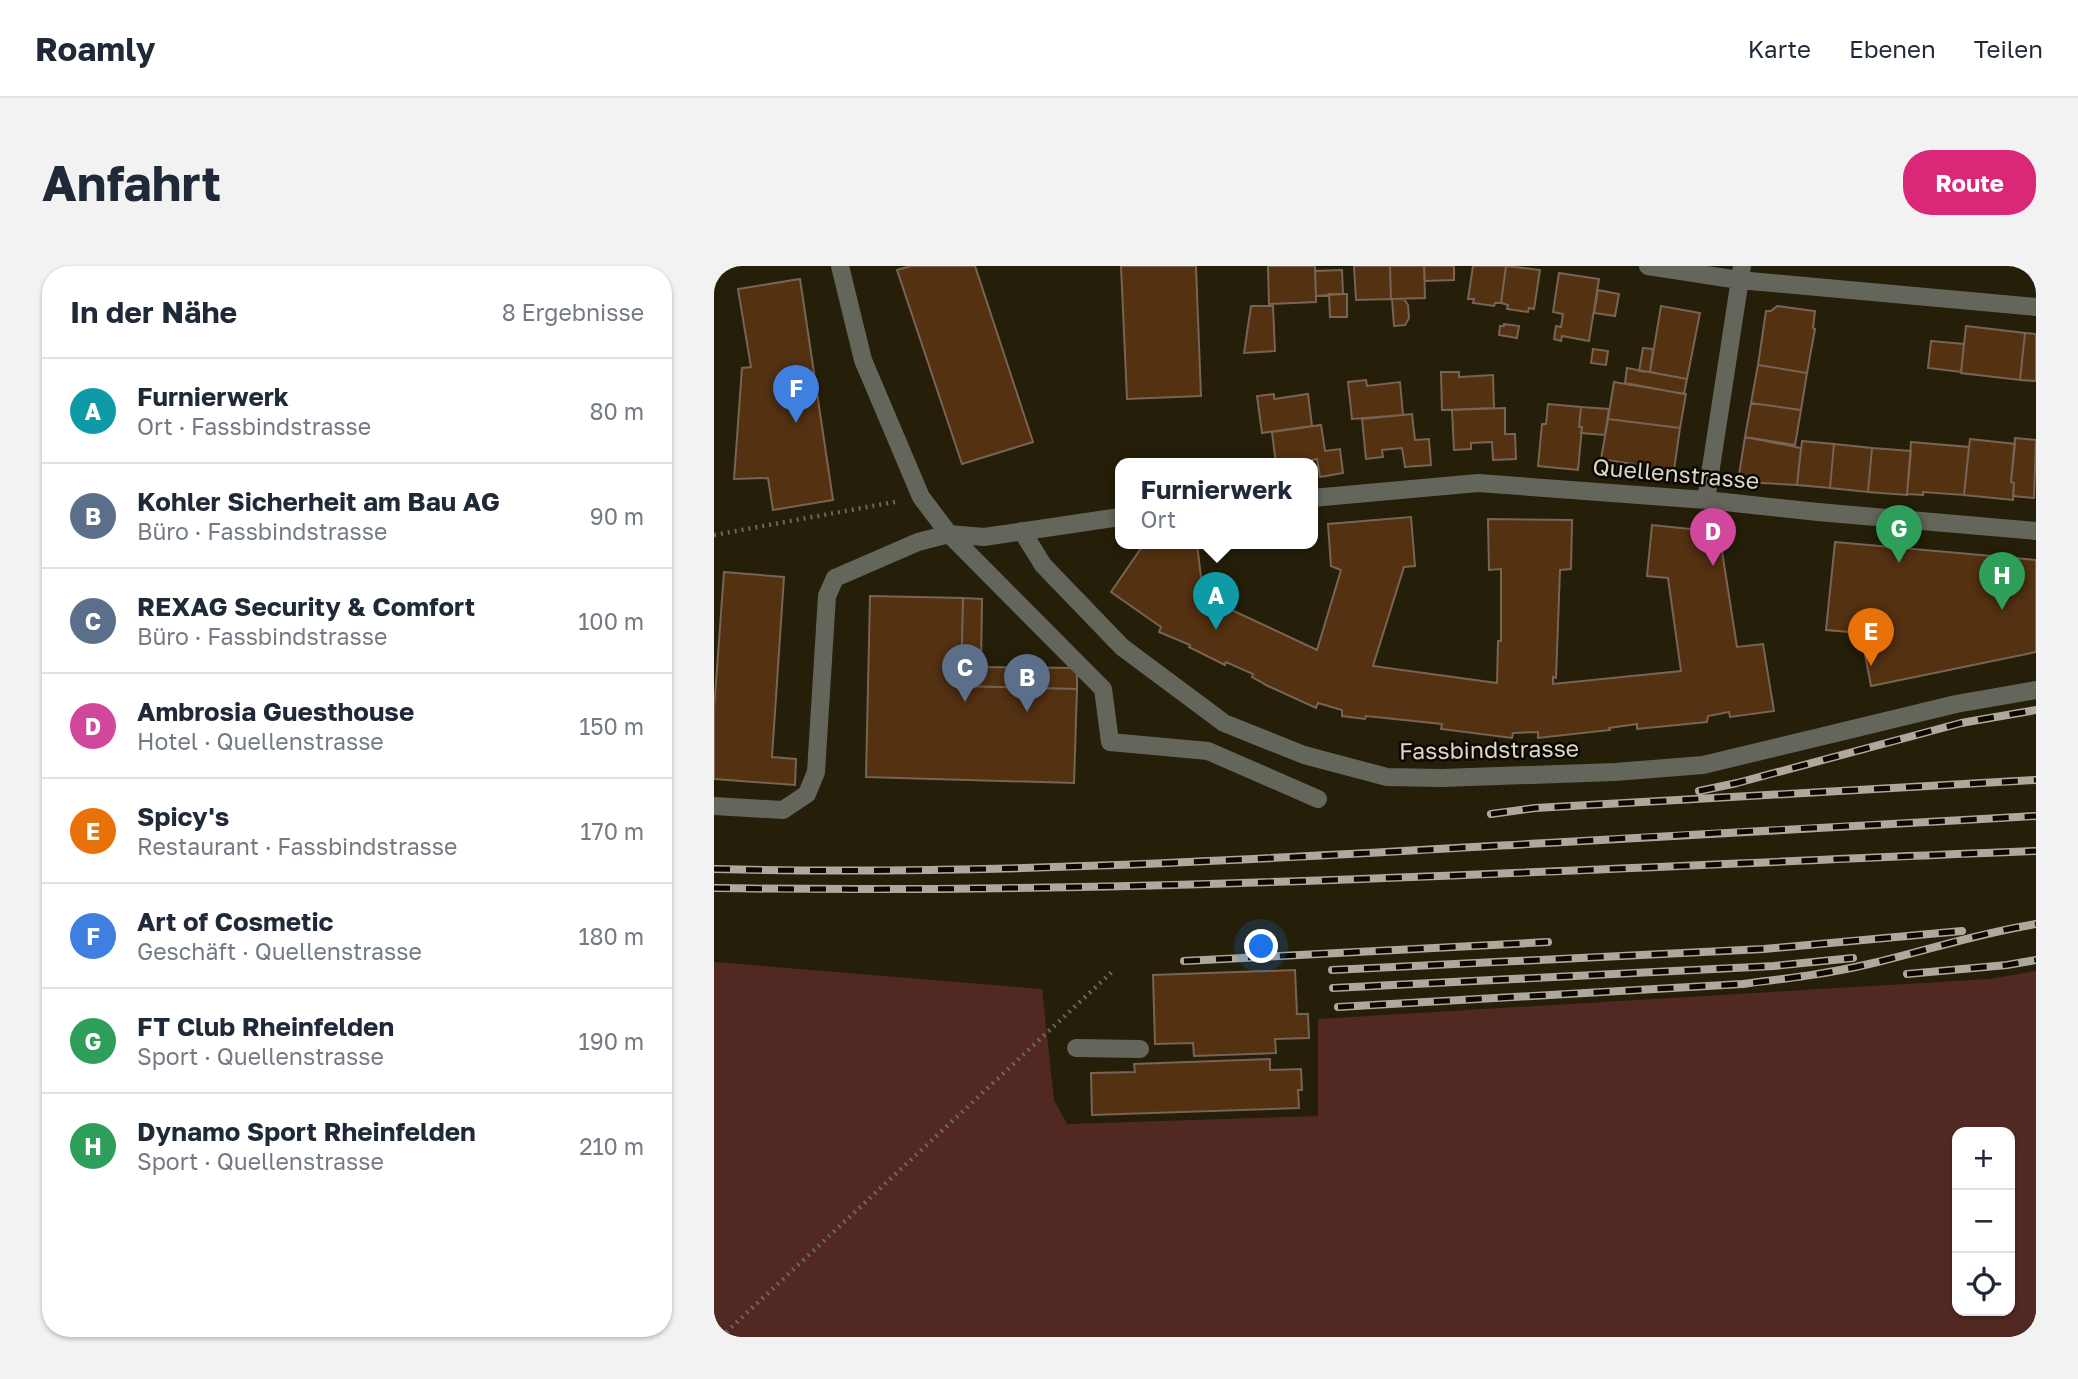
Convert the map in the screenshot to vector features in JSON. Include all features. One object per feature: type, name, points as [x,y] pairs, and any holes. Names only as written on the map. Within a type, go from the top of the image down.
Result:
[{"type":"street","points":[[840,266],[863,360],[921,497],[949,534],[1103,689],[1110,742],[1208,751],[1318,799]]},
{"type":"street","points":[[1648,266],[1740,273],[2036,307]]},
{"type":"street","points":[[1706,500],[1740,273]]},
{"type":"street","name":"Quellenstrasse","points":[[1318,497],[1478,483],[1706,500],[2036,531]]},
{"type":"street","points":[[714,806],[783,810],[807,794],[816,772],[827,596],[835,579],[918,542],[949,534],[984,537],[1115,518]]},
{"type":"street","name":"Fassbindstrasse","points":[[1022,531],[1043,565],[1122,647],[1224,723],[1304,755],[1387,777],[1562,774],[1703,765],[1956,704],[2036,690]]},
{"type":"street","points":[[1076,1048],[1140,1049]]},
{"type":"path","points":[[714,536],[921,497]]},
{"type":"path","points":[[722,1337],[1113,971]]},
{"type":"shaded area","points":[[714,962],[1042,989],[1054,1100],[1067,1124],[1318,1116],[1318,1019],[1990,979],[2036,971],[2036,1337],[714,1337]]},
{"type":"building","points":[[911,266],[975,266],[1033,442],[962,464],[897,270]]},
{"type":"building","points":[[1121,266],[1196,266],[1201,396],[1127,399]]},
{"type":"building","points":[[1268,266],[1315,266],[1316,302],[1269,304]]},
{"type":"building","points":[[1354,266],[1390,266],[1391,299],[1356,300]]},
{"type":"building","points":[[1390,266],[1424,266],[1425,298],[1391,299]]},
{"type":"building","points":[[1424,266],[1454,266],[1454,280],[1425,281]]},
{"type":"building","points":[[1473,266],[1506,266],[1501,303],[1495,303],[1494,306],[1473,303],[1474,299],[1468,299]]},
{"type":"building","points":[[1506,266],[1540,270],[1534,309],[1529,308],[1528,312],[1507,309],[1508,305],[1501,303]]},
{"type":"building","points":[[1342,270],[1343,294],[1316,296],[1315,271]]},
{"type":"building","points":[[1559,273],[1599,279],[1589,341],[1562,336],[1561,341],[1554,339],[1556,326],[1561,327],[1563,314],[1553,312]]},
{"type":"building","points":[[800,279],[833,500],[773,510],[768,478],[734,479],[742,368],[751,367],[738,289]]},
{"type":"building","points":[[1598,290],[1619,294],[1615,316],[1594,313]]},
{"type":"building","points":[[1329,294],[1347,294],[1347,317],[1330,317]]},
{"type":"building","points":[[1392,299],[1404,299],[1408,305],[1409,318],[1405,325],[1394,326]]},
{"type":"building","points":[[1251,306],[1273,306],[1275,351],[1244,353]]},
{"type":"building","points":[[1661,306],[1700,313],[1687,379],[1650,372]]},
{"type":"building","points":[[1777,306],[1815,311],[1815,329],[1807,373],[1758,365],[1766,311]]},
{"type":"building","points":[[1500,326],[1519,326],[1517,338],[1499,335]]},
{"type":"building","points":[[1966,326],[2025,333],[2020,380],[1961,373]]},
{"type":"building","points":[[2025,333],[2036,334],[2036,381],[2020,380]]},
{"type":"building","points":[[1931,341],[1964,344],[1961,372],[1928,368]]},
{"type":"building","points":[[1643,348],[1653,349],[1650,372],[1639,371]]},
{"type":"building","points":[[1593,349],[1608,351],[1606,365],[1591,363]]},
{"type":"building","points":[[1758,365],[1807,373],[1801,410],[1751,403]]},
{"type":"building","points":[[1627,368],[1687,379],[1684,394],[1625,383]]},
{"type":"building","points":[[1441,372],[1459,372],[1459,377],[1493,375],[1494,408],[1442,410]]},
{"type":"building","points":[[1366,380],[1367,386],[1400,382],[1403,415],[1352,419],[1348,382]]},
{"type":"building","points":[[1614,382],[1686,394],[1680,428],[1608,419]]},
{"type":"building","points":[[1274,394],[1274,399],[1308,394],[1312,426],[1262,433],[1257,396]]},
{"type":"building","points":[[1751,403],[1801,410],[1795,445],[1745,437]]},
{"type":"building","points":[[1548,404],[1581,407],[1578,470],[1538,466],[1542,424],[1546,424]]},
{"type":"building","points":[[1581,407],[1609,409],[1605,435],[1581,433]]},
{"type":"building","points":[[1505,408],[1505,434],[1515,434],[1516,459],[1493,460],[1492,442],[1471,443],[1471,449],[1454,450],[1452,410]]},
{"type":"building","points":[[1412,414],[1415,440],[1429,439],[1431,465],[1405,467],[1402,448],[1382,450],[1383,457],[1366,459],[1362,419]]},
{"type":"building","points":[[1608,419],[1680,428],[1674,470],[1668,476],[1632,473],[1633,464],[1601,459]]},
{"type":"building","points":[[1321,425],[1325,451],[1340,449],[1343,473],[1320,477],[1318,458],[1275,458],[1272,432]]},
{"type":"building","points":[[1745,437],[1801,448],[1797,485],[1745,482],[1739,475]]},
{"type":"building","points":[[2015,438],[2036,440],[2034,498],[2013,496],[2014,483],[2011,482]]},
{"type":"building","points":[[1970,439],[2015,444],[2011,482],[2014,483],[2013,500],[1964,495]]},
{"type":"building","points":[[1802,441],[1834,444],[1830,488],[1797,485]]},
{"type":"building","points":[[1911,442],[1969,447],[1964,495],[1923,492],[1923,495],[1907,494]]},
{"type":"building","points":[[1834,444],[1872,448],[1868,492],[1830,488]]},
{"type":"building","points":[[1872,448],[1911,451],[1907,495],[1868,492]]},
{"type":"building","points":[[1411,517],[1415,566],[1404,567],[1373,666],[1497,683],[1498,641],[1501,641],[1501,569],[1489,570],[1488,519],[1572,520],[1571,569],[1560,570],[1556,678],[1553,677],[1553,684],[1681,671],[1668,578],[1647,576],[1652,525],[1719,532],[1737,647],[1763,644],[1774,711],[1730,717],[1729,712],[1708,716],[1707,722],[1637,729],[1637,724],[1609,728],[1610,730],[1538,738],[1538,732],[1513,733],[1512,738],[1441,729],[1442,724],[1342,716],[1342,710],[1318,703],[1316,708],[1268,686],[1252,677],[1253,674],[1226,662],[1225,665],[1189,647],[1190,645],[1159,632],[1161,627],[1111,592],[1141,549],[1198,549],[1203,594],[1317,650],[1341,570],[1331,566],[1328,524]]},
{"type":"building","points":[[1835,542],[2036,560],[2036,652],[1871,686],[1861,633],[1826,630]]},
{"type":"building","points":[[724,572],[784,577],[772,757],[796,759],[795,785],[714,779],[714,709]]},
{"type":"building","points":[[870,596],[963,598],[961,686],[1077,689],[1074,783],[866,777]]},
{"type":"building","points":[[963,598],[982,599],[981,667],[1077,668],[1077,689],[961,686]]},
{"type":"building","points":[[1295,970],[1297,1014],[1308,1014],[1309,1038],[1275,1039],[1276,1053],[1194,1056],[1193,1043],[1155,1044],[1153,975]]},
{"type":"building","points":[[1270,1059],[1270,1070],[1301,1069],[1299,1108],[1092,1115],[1091,1073],[1135,1072],[1134,1064]]},
{"type":"railway","points":[[1699,791],[1961,723],[2036,710]]},
{"type":"railway","points":[[1491,814],[1535,808],[2036,780]]},
{"type":"railway","points":[[714,869],[927,870],[1139,864],[2036,816]]},
{"type":"railway","points":[[714,888],[1045,888],[1210,884],[2036,851]]},
{"type":"railway","points":[[1338,1007],[1742,984],[1853,968],[2036,924]]},
{"type":"railway","points":[[1332,970],[1764,949],[1962,931]]},
{"type":"railway","points":[[1184,961],[1548,942]]},
{"type":"railway","points":[[1333,988],[1774,966],[1853,958]]},
{"type":"railway","points":[[1907,974],[2036,960]]},
{"type":"place","name":"Art of Cosmetic","points":[[796,423]]},
{"type":"place","name":"FT Club Rheinfelden","points":[[1899,563]]},
{"type":"place","name":"Ambrosia Guesthouse","points":[[1713,566]]},
{"type":"place","name":"Dynamo Sport Rheinfelden","points":[[2002,610]]},
{"type":"place","name":"Furnierwerk","points":[[1216,630]]},
{"type":"place","name":"Spicy's","points":[[1871,666]]},
{"type":"place","name":"REXAG Security & Comfort","points":[[965,702]]},
{"type":"place","name":"Kohler Sicherheit am Bau AG","points":[[1027,712]]}]
